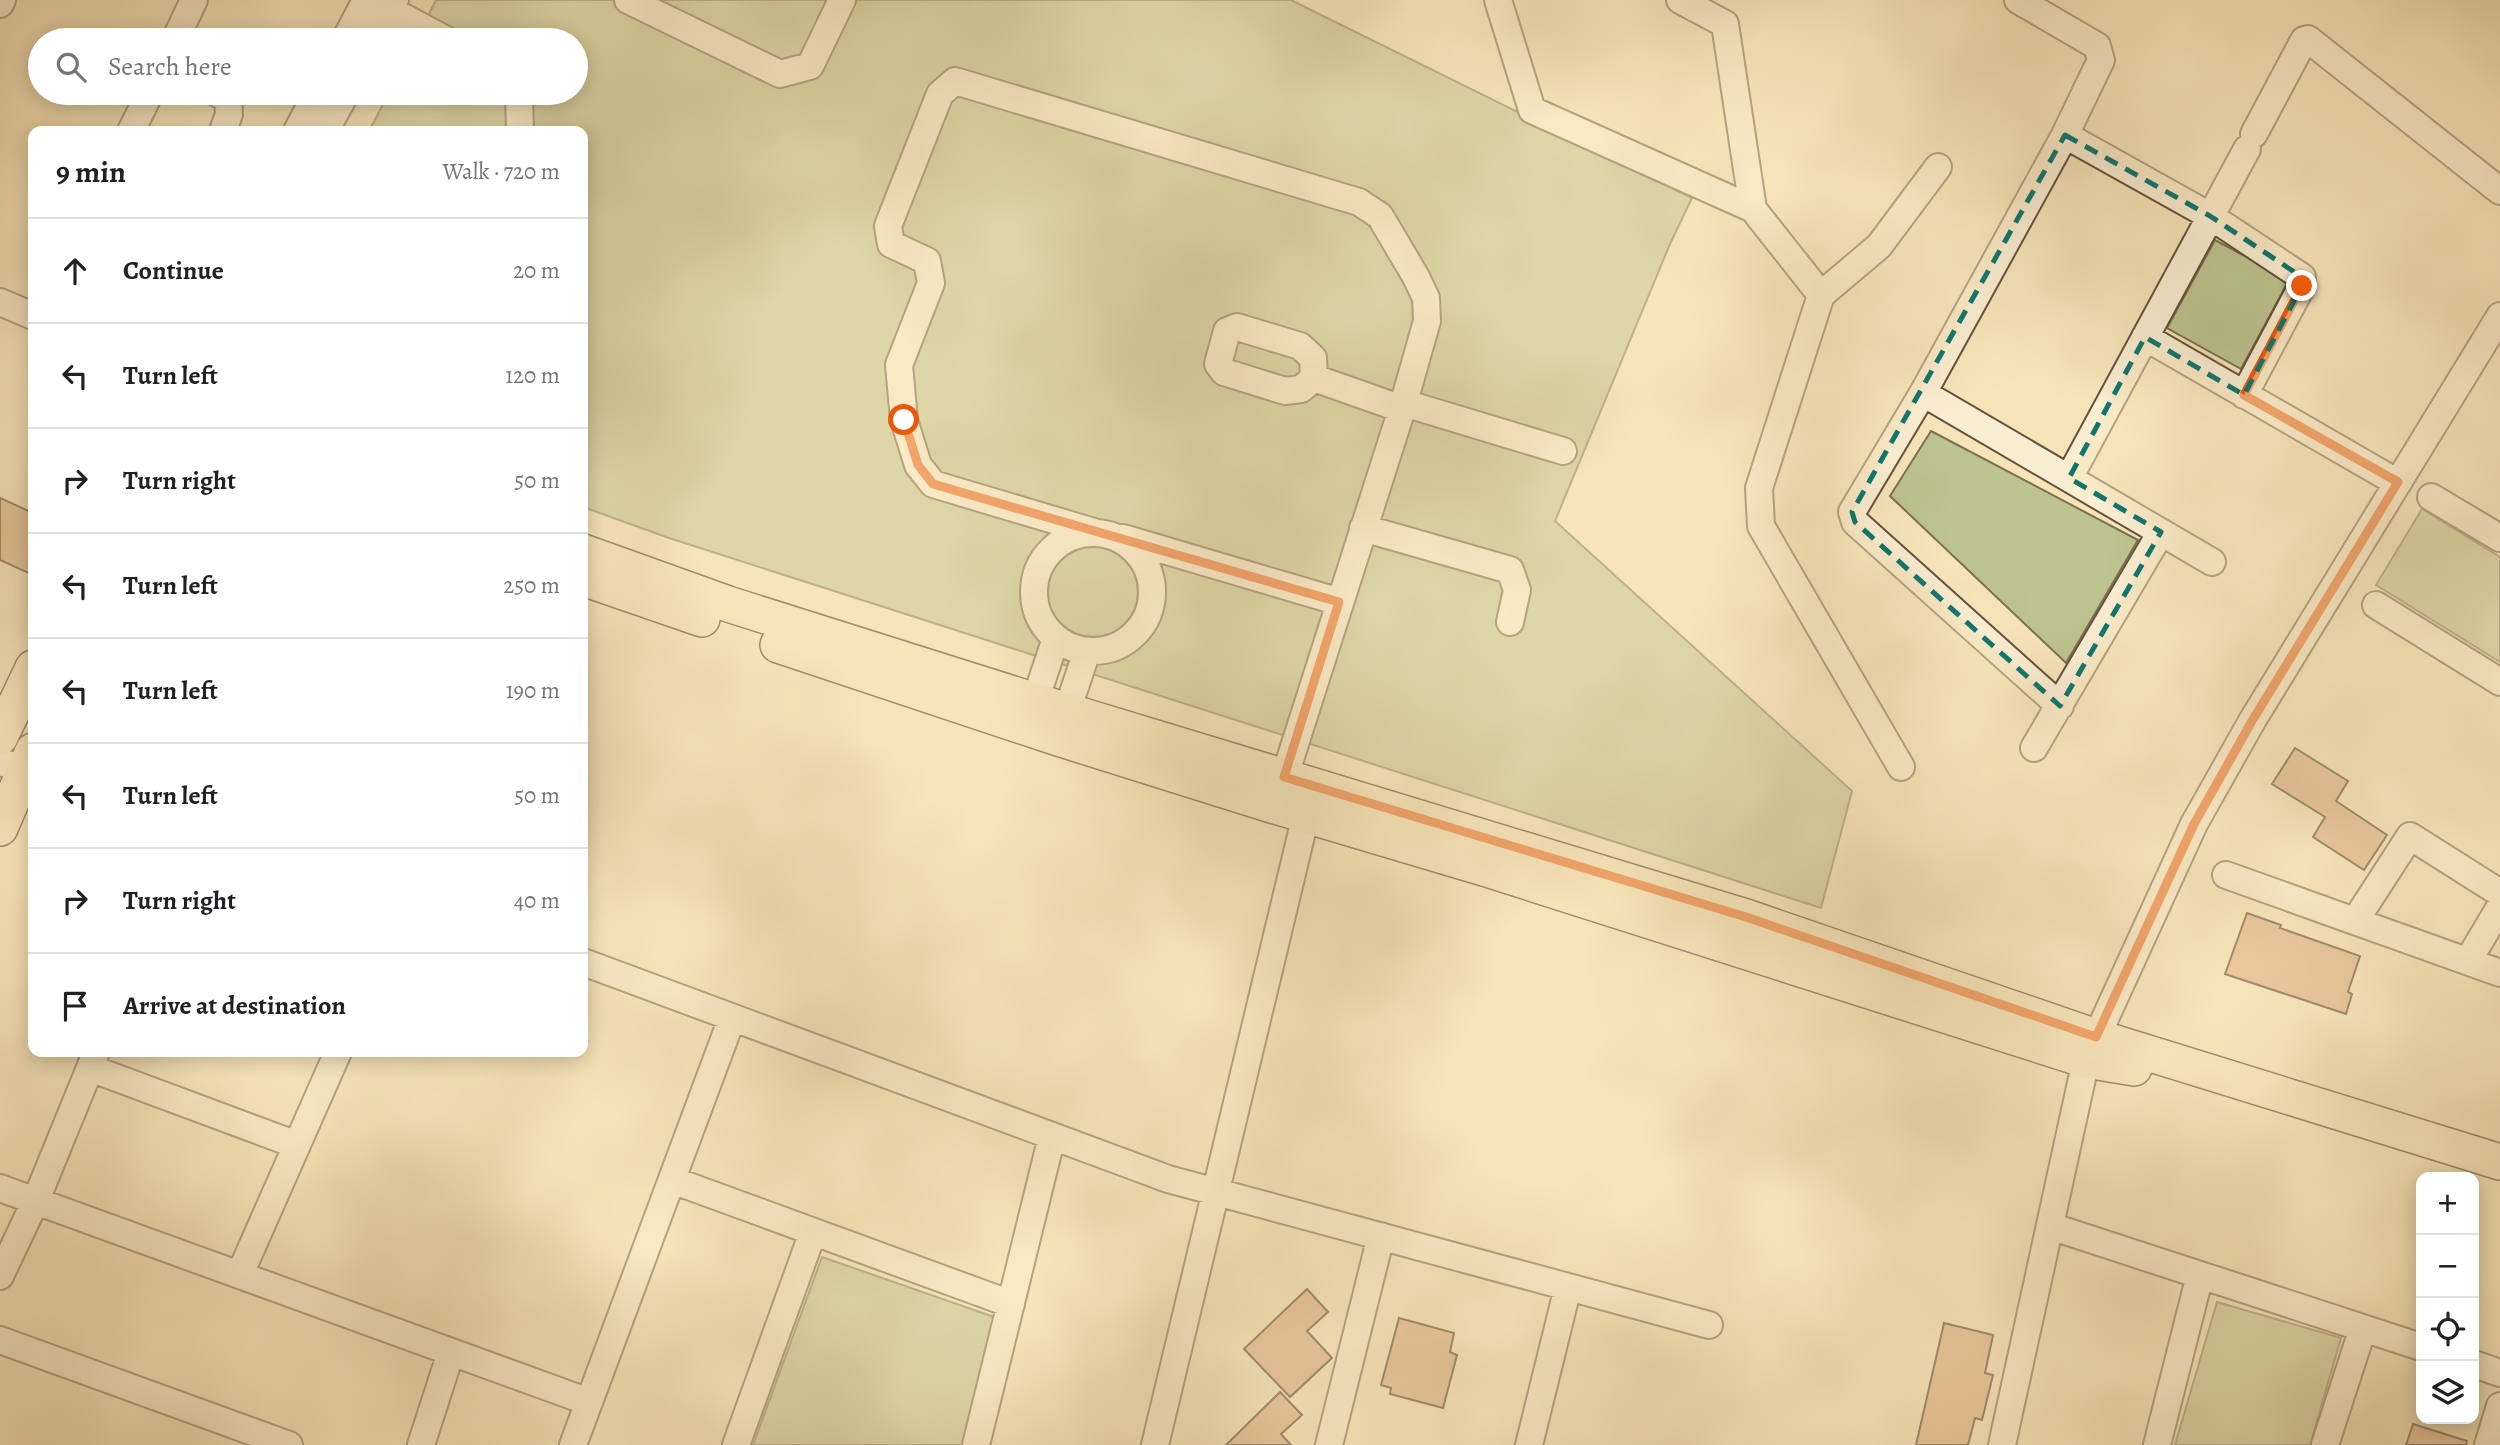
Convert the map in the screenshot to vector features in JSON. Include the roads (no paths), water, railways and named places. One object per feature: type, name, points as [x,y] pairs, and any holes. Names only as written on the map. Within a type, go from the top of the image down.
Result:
[{"type":"main road","points":[[588,554],[1046,719]]},
{"type":"main road","points":[[588,580],[1295,797],[1746,917],[2091,1049],[2459,1172]]},
{"type":"main road","points":[[0,739],[28,679]]},
{"type":"main road","points":[[0,828],[23,763]]},
{"type":"main road","points":[[2091,1049],[2500,1162]]},
{"type":"main road","points":[[2479,1179],[2500,1186]]},
{"type":"street","points":[[181,28],[194,0]]},
{"type":"street","points":[[628,0],[780,74],[810,66],[842,0]]},
{"type":"street","points":[[1498,0],[1532,110],[1753,209],[1822,295]]},
{"type":"street","points":[[1681,0],[1725,24],[1753,209]]},
{"type":"street","points":[[2018,0],[2097,46],[2101,51],[2101,60],[2065,135],[1923,393],[1854,507],[1853,517],[2060,706]]},
{"type":"street","points":[[356,28],[381,2]]},
{"type":"street","points":[[376,28],[381,2]]},
{"type":"street","points":[[381,2],[425,28]]},
{"type":"street","points":[[2069,478],[2304,40],[2308,39],[2500,191]]},
{"type":"street","points":[[1155,1445],[1216,1192],[1295,797],[1339,602],[1403,406],[1427,321],[1426,298],[1380,216],[1359,202],[955,81],[940,94],[888,226],[891,244],[927,261],[930,284],[899,365],[904,420],[918,465],[933,484],[1339,602]]},
{"type":"street","points":[[134,126],[144,105]]},
{"type":"street","points":[[225,126],[229,114],[228,105]]},
{"type":"street","points":[[300,126],[311,105]]},
{"type":"street","points":[[329,126],[340,105]]},
{"type":"street","points":[[519,105],[520,126]]},
{"type":"street","points":[[2065,135],[2210,216],[2299,273],[2303,281],[2244,395]]},
{"type":"street","points":[[1901,767],[1761,526],[1759,488],[1822,295],[1879,246],[1938,167]]},
{"type":"street","points":[[0,302],[28,314]]},
{"type":"street","points":[[2006,1444],[2050,1226],[2091,1049],[2194,824],[2252,721],[2500,316]]},
{"type":"street","points":[[2145,337],[2398,482]]},
{"type":"street","points":[[1314,379],[1563,451]]},
{"type":"street","points":[[1923,393],[2212,562]]},
{"type":"street","points":[[2431,497],[2500,538]]},
{"type":"street","points":[[1363,528],[1510,570],[1517,590],[1510,622]]},
{"type":"street","points":[[2035,748],[2161,531]]},
{"type":"street","points":[[1105,534],[1132,547],[1145,563],[1152,582],[1152,601],[1146,620],[1135,635],[1119,646],[1101,651],[1087,651],[1056,638],[1049,633],[1039,617],[1034,598],[1034,580],[1042,561],[1056,545],[1074,535],[1105,534]]},
{"type":"street","points":[[2376,605],[2500,682]]},
{"type":"street","points":[[1046,719],[1056,638]]},
{"type":"street","points":[[1046,719],[1087,651]]},
{"type":"street","points":[[0,739],[23,763]]},
{"type":"street","points":[[2355,921],[2410,836],[2500,893]]},
{"type":"street","points":[[2226,875],[2500,973]]},
{"type":"street","points":[[2468,961],[2500,907]]},
{"type":"street","points":[[588,964],[1168,1179],[1709,1325]]},
{"type":"street","points":[[573,1445],[732,1018]]},
{"type":"street","points":[[240,1275],[336,1057]]},
{"type":"street","points":[[0,1276],[36,1200],[93,1060],[297,1145]]},
{"type":"street","points":[[976,1445],[1052,1136]]},
{"type":"street","points":[[672,1180],[1011,1304]]},
{"type":"street","points":[[0,1188],[589,1402]]},
{"type":"street","points":[[2050,1226],[2416,1345]]},
{"type":"street","points":[[736,1445],[813,1232]]},
{"type":"street","points":[[1329,1445],[1381,1236]]},
{"type":"street","points":[[2157,1445],[2200,1275]]},
{"type":"street","points":[[1529,1445],[1568,1287]]},
{"type":"street","points":[[2325,1445],[2363,1328]]},
{"type":"street","points":[[0,1340],[234,1436],[289,1445]]},
{"type":"street","points":[[421,1445],[451,1352]]},
{"type":"street","points":[[2479,1366],[2500,1373]]},
{"type":"street","points":[[2488,1445],[2500,1406]]}]
